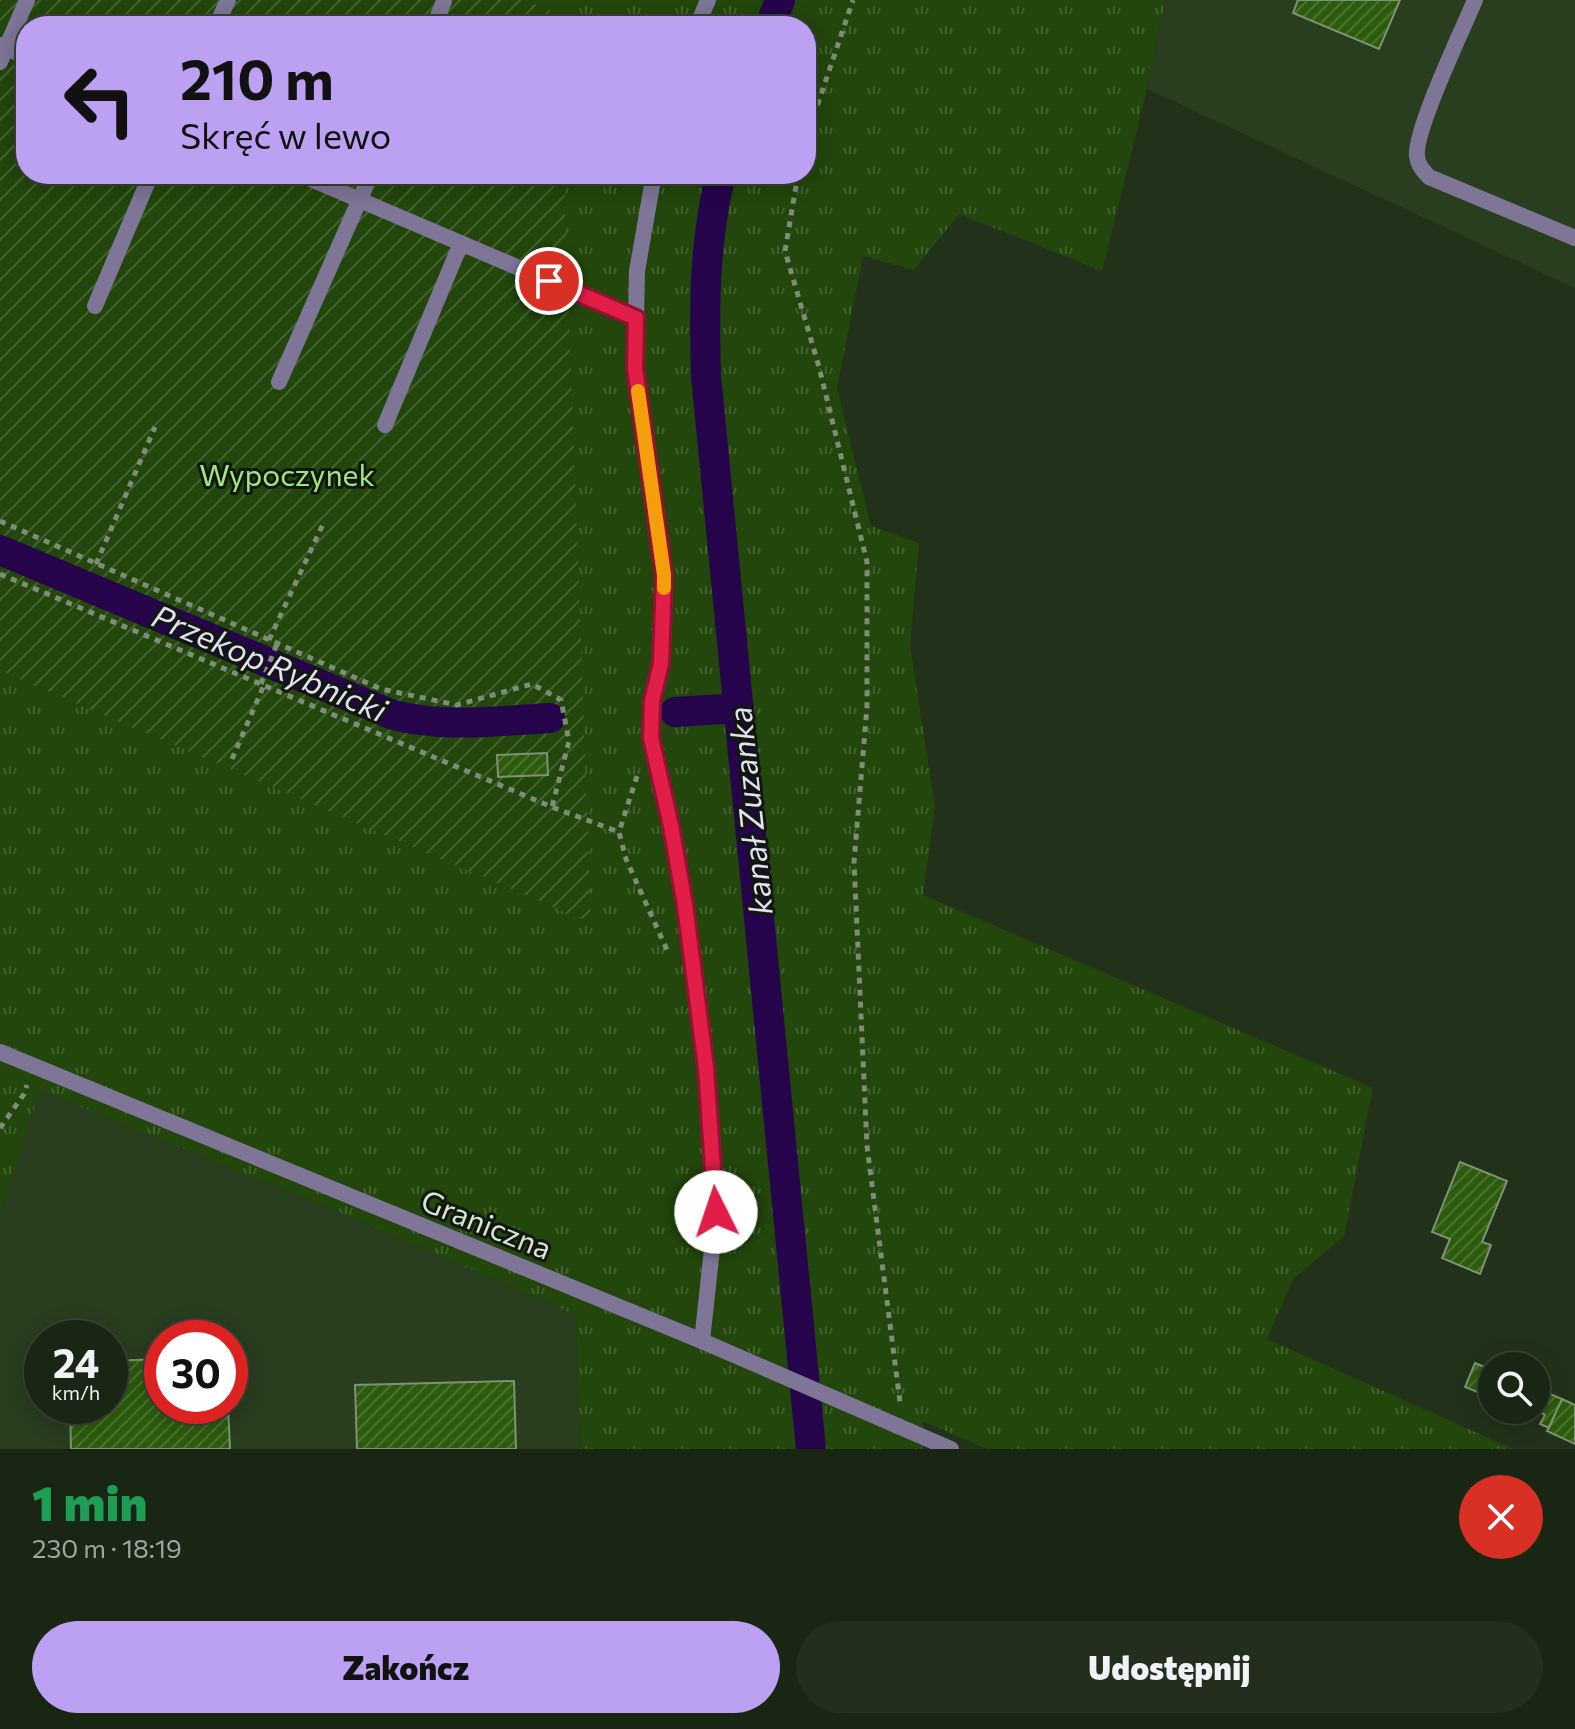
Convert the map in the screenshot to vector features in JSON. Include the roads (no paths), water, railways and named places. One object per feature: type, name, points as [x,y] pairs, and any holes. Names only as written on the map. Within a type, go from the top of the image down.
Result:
[{"type":"street","points":[[1475,0],[1423,125],[1416,154],[1421,168],[1429,177],[1575,238]]},
{"type":"street","points":[[2,52],[16,23]]},
{"type":"street","points":[[95,306],[147,184]]},
{"type":"street","points":[[322,184],[636,318]]},
{"type":"street","points":[[279,382],[367,184]]},
{"type":"street","points":[[652,184],[637,271],[635,368],[664,575],[661,663],[652,701],[651,738],[685,905],[706,1068],[716,1212],[702,1341]]},
{"type":"street","points":[[385,425],[461,243]]},
{"type":"street","name":"Graniczna","points":[[0,1052],[702,1341],[951,1449]]},
{"type":"waterway","name":"kanał Zuzanka","points":[[774,16],[780,0]]},
{"type":"waterway","name":"kanał Zuzanka","points":[[719,184],[706,275],[706,376],[811,1449]]},
{"type":"waterway","name":"Przekop Rybnicki","points":[[0,550],[393,715],[451,722],[550,718]]},
{"type":"waterway","name":"Przekop Rybnicki","points":[[675,712],[739,708]]},
{"type":"park label","name":"Wypoczynek","points":[[287,473]]}]
